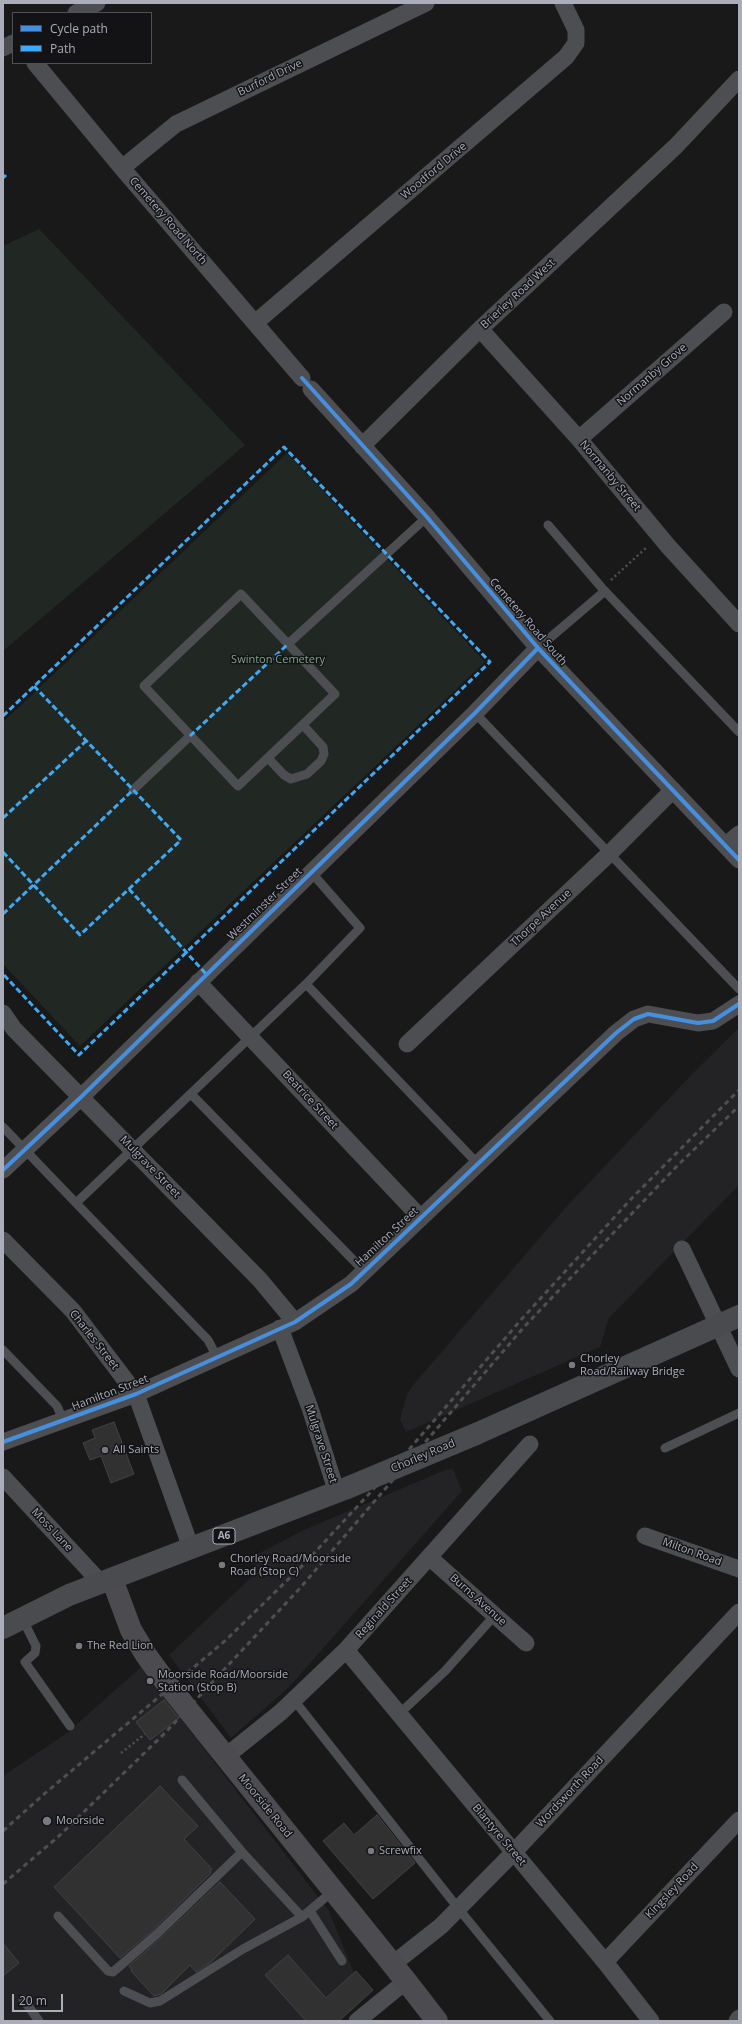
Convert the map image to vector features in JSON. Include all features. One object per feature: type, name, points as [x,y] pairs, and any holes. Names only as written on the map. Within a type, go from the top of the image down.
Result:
[{"type":"main road","name":"Chorley Road","points":[[107,1581],[342,1491],[476,1434],[739,1316]]},
{"type":"main road","name":"A6","points":[[3,1628],[69,1595],[107,1581]]},
{"type":"street","points":[[78,12],[97,3]]},
{"type":"street","name":"Burford Drive","points":[[122,168],[176,124],[426,3]]},
{"type":"street","name":"Woodford Drive","points":[[255,323],[566,57],[576,43],[576,30],[563,3]]},
{"type":"street","points":[[3,48],[12,44]]},
{"type":"street","name":"Cemetery Road North","points":[[36,64],[122,168],[307,384]]},
{"type":"street","name":"Brierley Road West","points":[[362,446],[480,330],[676,146],[739,79]]},
{"type":"street","name":"Normanby Grove","points":[[579,439],[724,312]]},
{"type":"street","name":"Normanby Street","points":[[480,330],[579,439],[660,536],[739,624]]},
{"type":"street","name":"Cemetery Road South","points":[[307,384],[427,517],[538,648],[739,860]]},
{"type":"street","name":"Westminster Street","points":[[3,1170],[80,1098],[476,713],[538,648]]},
{"type":"street","name":"Thorpe Avenue","points":[[407,1044],[610,853],[674,790]]},
{"type":"street","points":[[726,845],[739,834]]},
{"type":"street","name":"Beatrice Street","points":[[198,982],[421,1218]]},
{"type":"street","name":"Hamilton Street","points":[[3,1442],[136,1394],[288,1325],[351,1284],[477,1163],[616,1033],[634,1019],[648,1014],[698,1023],[713,1021],[739,1004]]},
{"type":"street","name":"Mulgrave Street","points":[[3,1013],[14,1029],[80,1098],[133,1149],[260,1280],[288,1325],[310,1408],[342,1491]]},
{"type":"street","name":"Charles Street","points":[[3,1240],[73,1311],[136,1394],[191,1548]]},
{"type":"street","points":[[682,1249],[739,1369]]},
{"type":"street","name":"Reginald Street","points":[[225,1757],[294,1700],[346,1650],[530,1444]]},
{"type":"street","name":"Moss Lane","points":[[3,1477],[107,1581]]},
{"type":"street","name":"Milton Road","points":[[645,1536],[739,1569]]},
{"type":"street","name":"Burns Avenue","points":[[430,1557],[526,1643]]},
{"type":"street","name":"Moorside Road","points":[[107,1581],[131,1630],[146,1655],[165,1681],[393,1964],[437,2021]]},
{"type":"street","name":"Wordsworth Road","points":[[393,1964],[440,1926],[513,1853],[739,1612]]},
{"type":"street","name":"Blantyre Street","points":[[346,1650],[605,1962],[651,2021]]},
{"type":"street","name":"Kingsley Road","points":[[605,1962],[739,1820]]},
{"type":"street","points":[[357,2021],[406,1981]]},
{"type":"street","points":[[736,2021],[739,2018]]},
{"type":"lane","points":[[288,644],[427,517]]},
{"type":"lane","points":[[548,525],[604,590],[739,732]]},
{"type":"lane","points":[[538,648],[604,590]]},
{"type":"lane","points":[[241,594],[288,644],[335,694],[238,786],[144,686],[241,594]]},
{"type":"lane","points":[[476,713],[739,989]]},
{"type":"lane","points":[[268,758],[284,775],[292,779],[307,774],[321,760],[324,754],[323,747],[303,725]]},
{"type":"lane","points":[[133,790],[190,736]]},
{"type":"lane","points":[[76,1204],[306,984],[360,928],[311,872]]},
{"type":"lane","points":[[306,984],[477,1163]]},
{"type":"lane","points":[[191,1094],[364,1271]]},
{"type":"lane","points":[[3,1128],[208,1340],[217,1357]]},
{"type":"lane","points":[[3,1350],[57,1406],[63,1420]]},
{"type":"lane","points":[[665,1448],[739,1413]]},
{"type":"lane","points":[[399,1714],[445,1671],[494,1615]]},
{"type":"lane","points":[[22,1618],[36,1646],[35,1653],[24,1662],[70,1726]]},
{"type":"lane","points":[[294,1700],[458,1908],[550,2021]]},
{"type":"lane","points":[[182,1780],[242,1852],[302,1917]]},
{"type":"lane","points":[[58,1916],[108,1971],[113,1972],[158,1933],[242,1852]]},
{"type":"lane","points":[[124,1991],[150,2003],[160,2001],[243,1949],[302,1917],[334,1891]]},
{"type":"lane","points":[[310,1911],[342,1961]]},
{"type":"lane","points":[[23,1999],[39,2021]]},
{"type":"path","points":[[604,590],[660,536]]},
{"type":"path","points":[[121,1753],[145,1734]]},
{"type":"shaded area","points":[[739,1028],[739,1185],[609,1318],[600,1347],[406,1432],[400,1420],[407,1394],[414,1384],[567,1206],[697,1069]]},
{"type":"shaded area","points":[[453,1469],[462,1491],[289,1687],[231,1738],[169,1655],[258,1571],[250,1558],[304,1530],[445,1470]]},
{"type":"shaded area","points":[[141,1667],[329,1911],[354,1973],[314,2021],[3,2021],[3,1776],[67,1733]]},
{"type":"green space","points":[[39,229],[245,445],[3,651],[3,246]]},
{"type":"green space","name":"Swinton Cemetery","points":[[287,453],[485,662],[80,1046],[3,964],[3,722]]},
{"type":"building","name":"All Saints","points":[[114,1422],[134,1474],[111,1483],[101,1456],[90,1460],[83,1443],[95,1438],[92,1430]]},
{"type":"building","points":[[164,1700],[179,1718],[150,1740],[136,1722]]},
{"type":"building","points":[[160,1786],[198,1826],[184,1839],[212,1869],[210,1871],[211,1873],[154,1929],[120,1958],[54,1887]]},
{"type":"building","name":"Screwfix","points":[[377,1815],[415,1863],[373,1899],[323,1841],[344,1823],[354,1835]]},
{"type":"building","points":[[220,1882],[255,1919],[210,1963],[196,1972],[190,1965],[161,1994],[154,1996],[131,1971],[132,1970],[129,1966]]},
{"type":"building","points":[[3,1943],[19,1963],[3,1976]]},
{"type":"building","points":[[288,1955],[326,1998],[356,1971],[373,1990],[339,2021],[306,2021],[265,1975]]},
{"type":"railway","points":[[3,1831],[43,1795],[226,1640],[304,1564],[393,1468],[520,1321],[631,1199],[739,1090]]},
{"type":"railway","points":[[3,1884],[59,1836],[165,1733],[301,1587],[524,1327],[678,1165],[739,1106]]},
{"type":"marked path","points":[[3,178],[6,175]]},
{"type":"marked path","points":[[3,716],[284,447],[490,662],[79,1055],[3,974]]},
{"type":"marked path","points":[[190,736],[288,644]]},
{"type":"marked path","points":[[3,852],[80,935],[181,840],[34,686]]},
{"type":"marked path","points":[[3,818],[86,741]]},
{"type":"marked path","points":[[3,914],[133,790]]},
{"type":"marked path","points":[[129,889],[206,974]]},
{"type":"cycle path","points":[[302,378],[427,517],[538,648],[739,860]]},
{"type":"cycle path","points":[[3,1170],[80,1098],[475,713],[538,648]]},
{"type":"cycle path","points":[[3,1442],[136,1394],[295,1322],[351,1284],[616,1033],[634,1019],[648,1014],[698,1023],[713,1021],[739,1004]]},
{"type":"place","name":"Chorley Road/Railway Bridge","points":[[572,1365]]},
{"type":"place","name":"All Saints","points":[[105,1450]]},
{"type":"place","name":"Chorley Road/Moorside Road (Stop C)","points":[[222,1565]]},
{"type":"place","name":"The Red Lion","points":[[79,1646]]},
{"type":"place","name":"Moorside Road/Moorside Station (Stop B)","points":[[150,1681]]},
{"type":"place","name":"Moorside","points":[[47,1821]]},
{"type":"place","name":"Screwfix","points":[[371,1851]]}]
